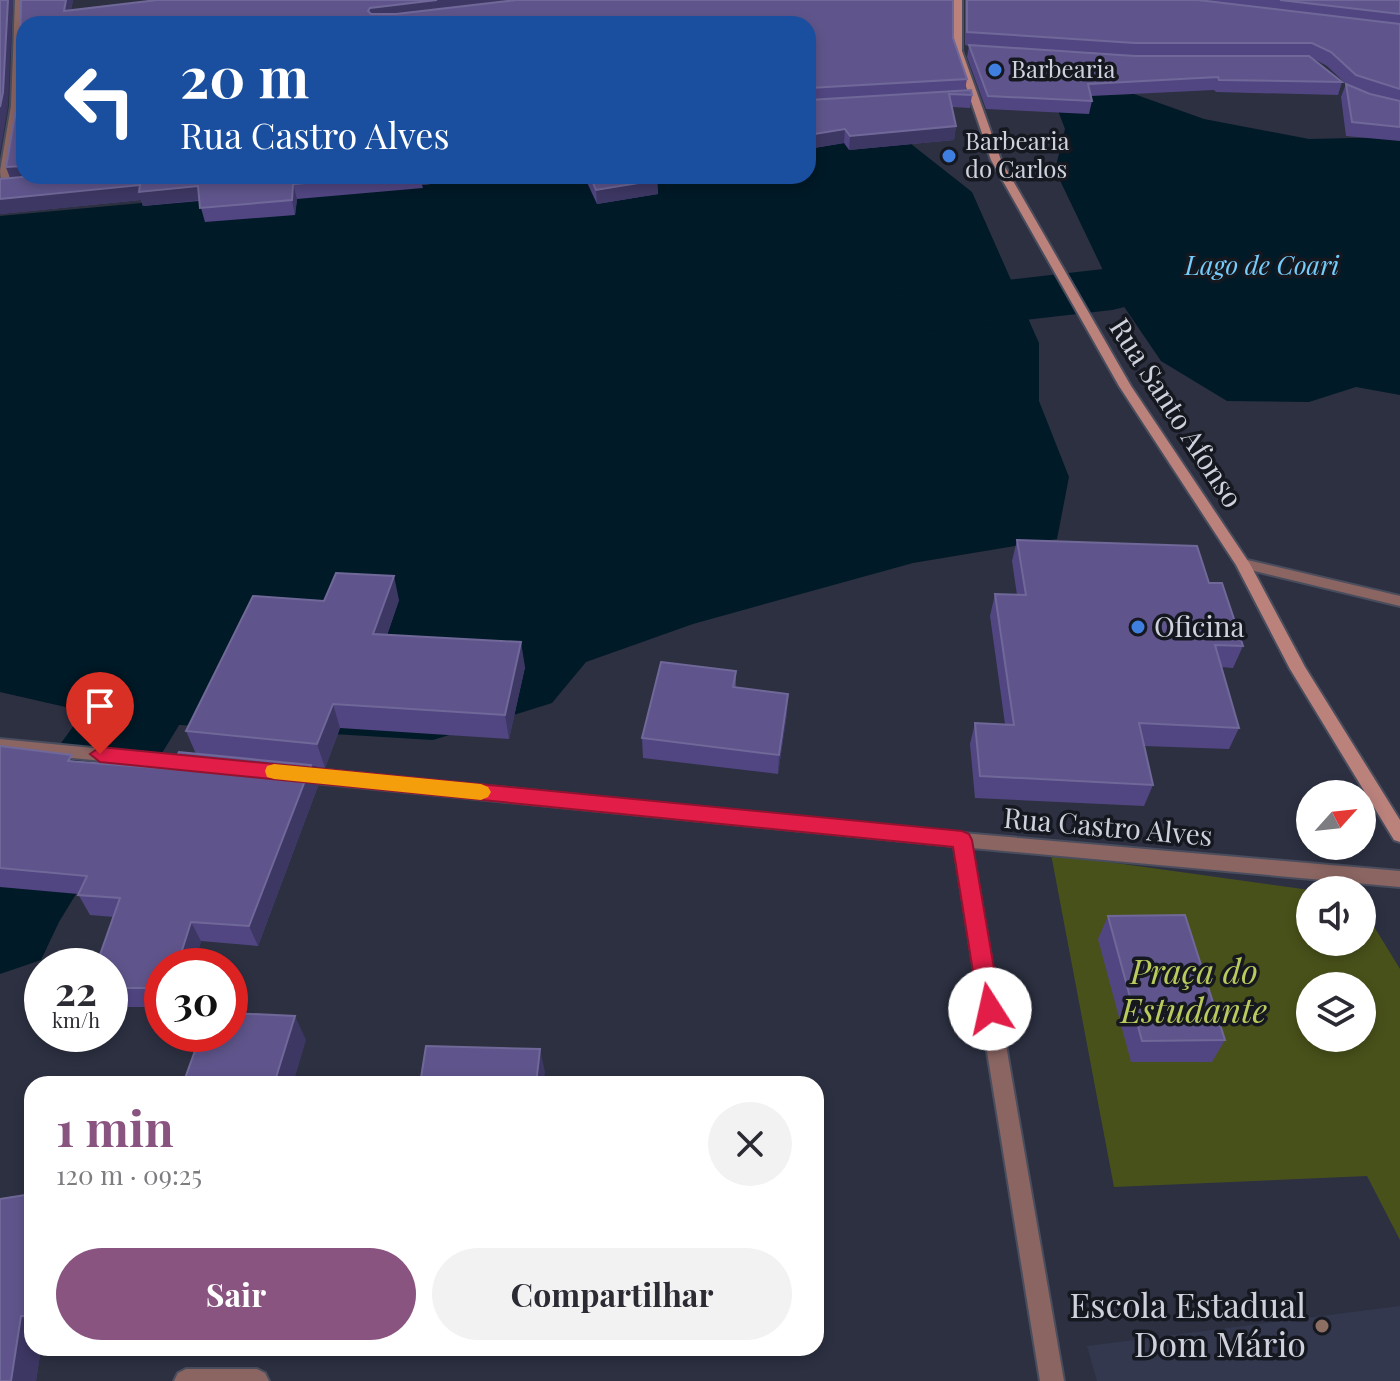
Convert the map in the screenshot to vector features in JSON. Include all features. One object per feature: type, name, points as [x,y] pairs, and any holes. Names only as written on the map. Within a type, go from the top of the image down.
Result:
[{"type":"main road","name":"Rua Santo Afonso","points":[[958,0],[958,51],[996,160],[1125,386],[1243,564],[1298,669],[1400,835]]},
{"type":"street","points":[[958,51],[974,52]]},
{"type":"street","points":[[957,98],[972,97]]},
{"type":"street","points":[[16,106],[1,189],[16,188]]},
{"type":"street","points":[[1243,564],[1400,601]]},
{"type":"street","points":[[8,745],[210,765]]},
{"type":"street","name":"Rua Castro Alves","points":[[272,771],[962,840],[1400,879]]},
{"type":"street","points":[[962,840],[1052,1381]]},
{"type":"street","points":[[186,1381],[257,1381]]},
{"type":"shaded area","name":"Escola Estadual Dom Mário","points":[[1400,1306],[1400,1381],[1097,1381],[1087,1346]]},
{"type":"green space","name":"Praça do Estudante","points":[[1051,854],[1296,888],[1296,956],[1376,956],[1376,930],[1400,969],[1400,1240],[1367,1176],[1114,1187]]},
{"type":"water","name":"Lago de Coari","points":[[1134,94],[1204,119],[1309,139],[1400,137],[1400,395],[1356,387],[1309,402],[1227,401],[1161,361],[1112,289],[1055,170],[1065,129],[1057,108],[1088,95]]},
{"type":"water","points":[[816,137],[906,140],[972,192],[1039,343],[1039,401],[1069,477],[1057,539],[913,563],[693,624],[586,662],[552,703],[433,740],[131,722],[0,692],[0,216],[348,184],[816,184]]},
{"type":"building","points":[[0,0],[8,0],[0,107]]},
{"type":"building","points":[[21,0],[66,0],[64,11],[157,0],[437,0],[370,8],[368,11],[371,14],[396,14],[516,0],[953,0],[953,38],[967,79],[816,88],[816,16],[21,16]]},
{"type":"building","points":[[967,0],[1198,0],[1400,24],[1400,89],[1356,75],[1331,52],[1312,43],[1135,43],[967,32]]},
{"type":"building","points":[[1280,0],[1400,0],[1400,14]]},
{"type":"building","points":[[969,45],[1135,56],[1309,56],[1342,82],[1219,80],[1218,77],[1088,84],[1092,101],[988,96]]},
{"type":"building","points":[[1346,84],[1400,101],[1400,127],[1352,122]]},
{"type":"building","points":[[971,90],[972,95],[949,94],[956,126],[850,136],[845,129],[816,134],[816,100]]},
{"type":"building","points":[[16,109],[16,166],[6,167]]},
{"type":"building","points":[[16,178],[16,184],[293,184],[292,200],[200,208],[198,186],[139,192],[140,185],[0,199],[0,179]]},
{"type":"building","points":[[593,184],[633,184],[596,190]]},
{"type":"building","points":[[1017,540],[1197,546],[1209,583],[1222,583],[1243,646],[1215,645],[1239,728],[1139,723],[1153,785],[980,776],[975,723],[1014,725],[995,594],[1026,595]]},
{"type":"building","points":[[336,573],[394,576],[373,634],[521,642],[505,715],[333,704],[317,744],[186,731],[253,596],[324,601]]},
{"type":"building","points":[[661,662],[736,671],[733,687],[788,694],[779,755],[642,738]]},
{"type":"building","points":[[0,746],[72,755],[68,761],[170,769],[179,752],[311,765],[249,926],[191,922],[183,948],[144,948],[144,988],[128,988],[128,948],[102,948],[120,898],[78,895],[87,876],[0,868]]},
{"type":"building","points":[[1185,915],[1225,1040],[1142,1041],[1108,916]]},
{"type":"building","points":[[248,1014],[295,1016],[276,1076],[186,1076],[195,1052],[248,1052]]},
{"type":"building","points":[[426,1046],[540,1049],[537,1076],[421,1076]]},
{"type":"building","points":[[24,1195],[24,1316],[21,1316],[11,1381],[0,1381],[0,1199]]},
{"type":"waterway","points":[[885,315],[1112,289]]},
{"type":"waterway","points":[[0,925],[15,895],[131,722]]},
{"type":"slow traffic","points":[[274,771],[481,792]]},
{"type":"place","name":"Barbearia","points":[[995,70]]},
{"type":"place","name":"Barbearia do Carlos","points":[[949,156]]},
{"type":"place","name":"Oficina","points":[[1138,627]]},
{"type":"place","name":"Escola Estadual Dom Mário","points":[[1322,1326]]},
{"type":"route","points":[[100,754],[962,840],[990,1009]]}]
